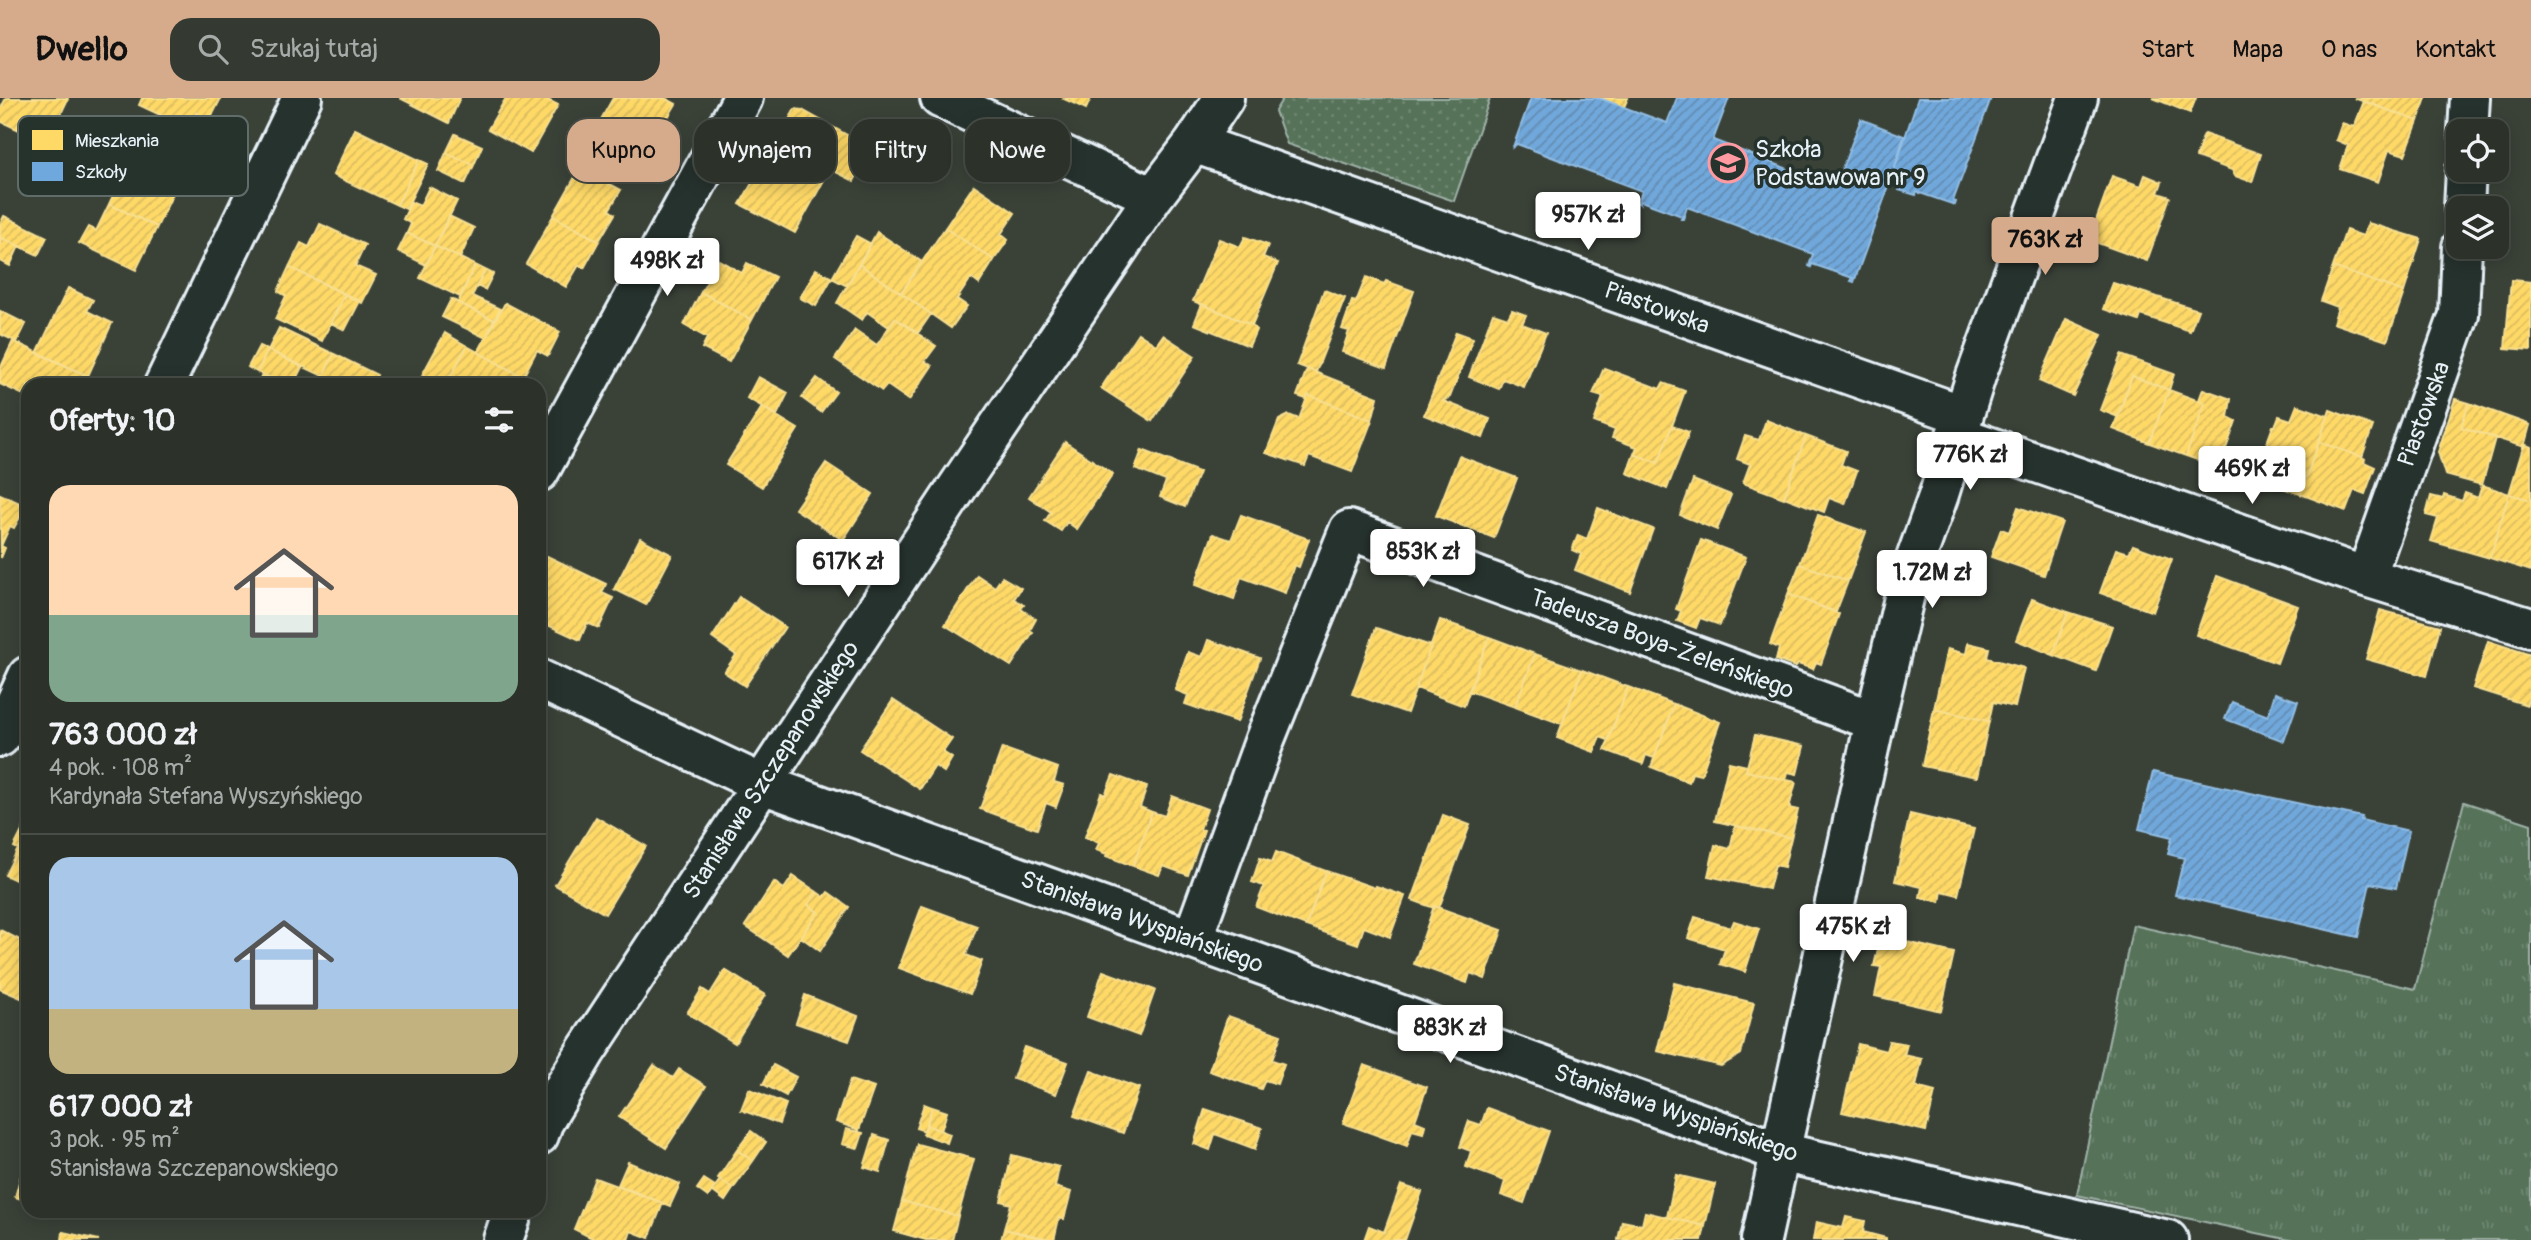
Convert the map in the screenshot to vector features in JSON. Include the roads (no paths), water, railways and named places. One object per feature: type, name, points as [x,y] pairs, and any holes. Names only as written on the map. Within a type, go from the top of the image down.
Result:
[{"type":"street","points":[[167,378],[302,98]]},
{"type":"street","points":[[546,459],[743,98]]},
{"type":"street","points":[[940,98],[1153,197]]},
{"type":"street","name":"Stanisława Szczepanowskiego","points":[[546,1117],[593,1040],[957,488],[1153,197],[1194,144],[1224,98]]},
{"type":"street","points":[[1761,1240],[1908,581],[1939,494],[1959,425],[2078,98]]},
{"type":"street","points":[[2469,119],[2470,98]]},
{"type":"street","name":"Piastowska","points":[[1194,144],[2366,577],[2531,628]]},
{"type":"street","name":"Piastowska","points":[[2366,577],[2459,315],[2461,259]]},
{"type":"street","name":"Tadeusza Boya-Żeleńskiego","points":[[1192,940],[1265,740],[1349,530],[1875,721]]},
{"type":"street","name":"Stanisława Wyspiańskiego","points":[[546,682],[762,784],[1780,1152],[2168,1240]]},
{"type":"street","points":[[0,737],[21,691]]},
{"type":"street","points":[[503,1240],[511,1218]]},
{"type":"place","name":"Szkoła Podstawowa nr 9","points":[[1728,163]]}]
